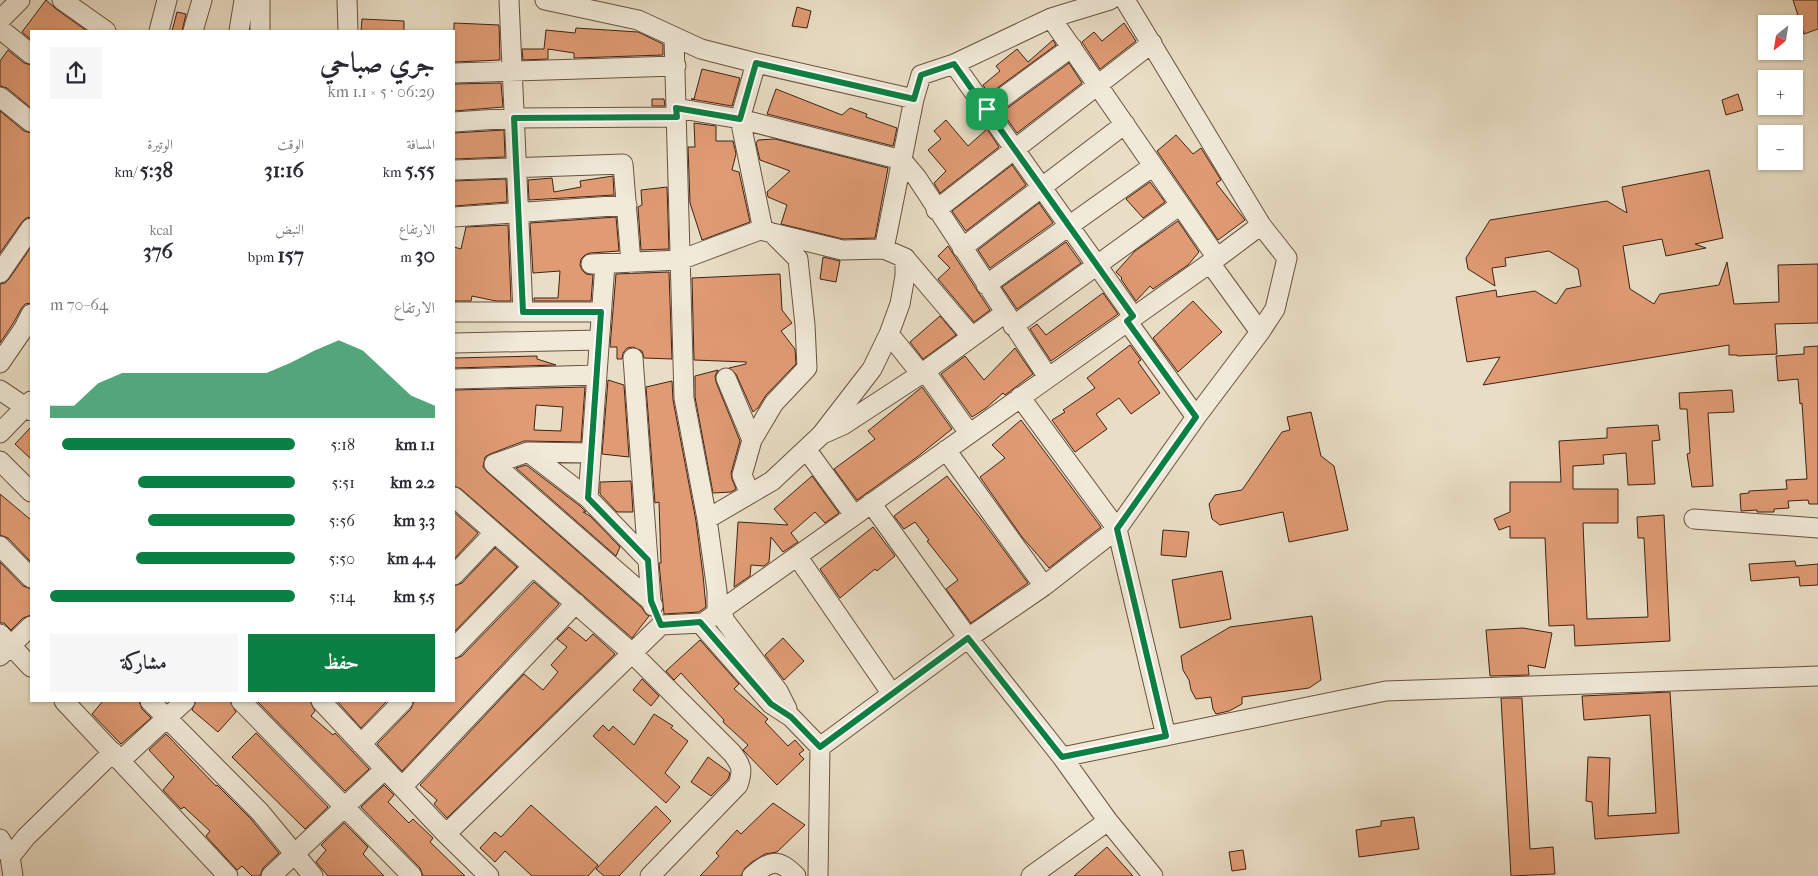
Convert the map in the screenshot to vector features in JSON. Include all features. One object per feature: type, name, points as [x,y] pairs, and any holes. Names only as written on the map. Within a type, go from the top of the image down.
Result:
[{"type":"street","points":[[0,20],[20,0]]},
{"type":"street","points":[[62,0],[105,30]]},
{"type":"street","points":[[159,30],[167,0]]},
{"type":"street","points":[[194,30],[202,0]]},
{"type":"street","points":[[239,30],[244,0]]},
{"type":"street","points":[[260,0],[260,30]]},
{"type":"street","points":[[347,0],[348,30]]},
{"type":"street","points":[[509,0],[523,312]]},
{"type":"street","points":[[545,0],[638,20],[701,49],[914,99]]},
{"type":"street","points":[[884,249],[914,99],[921,75],[954,64],[1051,18],[1110,0]]},
{"type":"street","points":[[820,747],[968,638],[1044,586],[1117,529],[1275,309],[1287,258],[1261,225],[1125,0]]},
{"type":"street","points":[[1051,18],[1180,205],[1213,261],[1260,332]]},
{"type":"street","points":[[0,30],[30,53]]},
{"type":"street","points":[[674,37],[684,398],[707,519],[718,591],[719,612],[778,692],[791,717]]},
{"type":"street","points":[[936,210],[1152,43]]},
{"type":"street","points":[[987,109],[1072,47]]},
{"type":"street","points":[[750,494],[742,475],[752,440],[774,403],[807,368],[805,325],[798,259],[772,233],[763,230],[740,119],[756,63]]},
{"type":"street","points":[[954,64],[1097,265],[1130,319],[1196,417]]},
{"type":"street","points":[[455,73],[676,66]]},
{"type":"street","points":[[0,97],[30,121]]},
{"type":"street","points":[[455,122],[514,118],[677,113],[740,119],[902,160],[917,178],[936,210],[1048,377]]},
{"type":"street","points":[[962,248],[1125,124]]},
{"type":"street","points":[[455,170],[623,164],[631,263]]},
{"type":"street","points":[[986,285],[1153,166]]},
{"type":"street","points":[[455,217],[627,205]]},
{"type":"street","points":[[821,435],[843,425],[923,373],[972,337],[1009,320],[1097,265],[1180,205]]},
{"type":"street","points":[[446,834],[661,625],[703,623],[1261,225]]},
{"type":"street","points":[[0,273],[30,229]]},
{"type":"street","points":[[588,498],[600,340],[601,312],[598,264],[680,260],[760,230],[842,250],[884,249],[905,258],[972,337]]},
{"type":"street","points":[[707,519],[772,481],[821,435],[872,369],[889,334],[900,304],[905,276],[905,258]]},
{"type":"street","points":[[455,312],[601,312]]},
{"type":"street","points":[[0,363],[30,316]]},
{"type":"street","points":[[889,334],[923,373],[969,434]]},
{"type":"street","points":[[455,343],[600,340]]},
{"type":"street","points":[[633,358],[651,601],[661,625]]},
{"type":"street","points":[[455,379],[597,375]]},
{"type":"street","points":[[726,378],[752,440]]},
{"type":"street","points":[[0,390],[29,406],[0,432]]},
{"type":"street","points":[[1020,397],[1117,529],[1166,736]]},
{"type":"street","points":[[806,449],[854,515]]},
{"type":"street","points":[[946,450],[1044,586]]},
{"type":"street","points":[[591,453],[528,452],[494,464],[651,601]]},
{"type":"street","points":[[528,452],[588,498],[648,560]]},
{"type":"street","points":[[0,461],[30,491]]},
{"type":"street","points":[[455,500],[633,654],[732,753],[740,764],[742,775],[738,785],[650,876]]},
{"type":"street","points":[[871,503],[968,638],[1062,757],[1108,821],[1153,876]]},
{"type":"street","points":[[1694,519],[1818,528]]},
{"type":"street","points":[[455,574],[494,533]]},
{"type":"street","points":[[0,546],[30,577]]},
{"type":"street","points":[[797,556],[892,694]]},
{"type":"street","points":[[455,647],[533,566]]},
{"type":"street","points":[[402,787],[576,603]]},
{"type":"street","points":[[700,622],[771,704],[791,717],[820,747],[818,876]]},
{"type":"street","points":[[30,627],[3,645],[30,666]]},
{"type":"street","points":[[1062,757],[1386,691],[1818,676]]},
{"type":"street","points":[[65,702],[228,876]]},
{"type":"street","points":[[151,702],[260,812],[313,876]]},
{"type":"street","points":[[10,856],[26,837],[117,756],[167,719],[184,702]]},
{"type":"street","points":[[242,702],[412,876]]},
{"type":"street","points":[[361,744],[402,702]]},
{"type":"street","points":[[328,704],[361,744],[446,834],[489,876]]},
{"type":"street","points":[[271,876],[385,769]]},
{"type":"street","points":[[1030,876],[1108,821]]},
{"type":"street","points":[[0,839],[10,856],[12,876]]},
{"type":"street","points":[[752,876],[766,865],[774,862],[782,864],[796,876]]},
{"type":"building","points":[[46,0],[86,30],[30,30],[30,39],[22,32]]},
{"type":"building","points":[[1793,0],[1818,0],[1818,29],[1804,34],[1803,15],[1798,15]]},
{"type":"building","points":[[797,7],[811,11],[807,28],[792,26]]},
{"type":"building","points":[[177,12],[186,14],[182,30],[172,30]]},
{"type":"building","points":[[362,19],[404,21],[404,30],[361,30]]},
{"type":"building","points":[[454,23],[499,25],[500,60],[455,62]]},
{"type":"building","points":[[1124,23],[1136,41],[1100,69],[1082,42],[1094,32],[1102,41]]},
{"type":"building","points":[[576,28],[638,32],[663,44],[663,55],[574,58],[574,53],[548,49],[548,59],[523,60],[522,49],[544,49],[546,30],[575,33]]},
{"type":"building","points":[[1053,40],[1056,45],[989,94],[983,85],[1000,71],[996,66],[1017,49],[1028,62]]},
{"type":"building","points":[[8,50],[24,63],[30,65],[30,107],[7,88],[0,86],[0,61]]},
{"type":"building","points":[[1069,63],[1082,83],[1017,133],[1002,112]]},
{"type":"building","points":[[702,69],[740,78],[732,106],[691,99],[694,99]]},
{"type":"building","points":[[501,83],[503,107],[455,111],[455,84]]},
{"type":"building","points":[[776,89],[842,115],[850,108],[867,114],[866,117],[897,128],[893,146],[767,114]]},
{"type":"building","points":[[1738,94],[1743,110],[1726,115],[1722,100]]},
{"type":"building","points":[[652,99],[664,99],[665,106],[652,106]]},
{"type":"building","points":[[0,111],[24,131],[30,133],[30,217],[22,222],[0,253]]},
{"type":"building","points":[[946,120],[968,146],[987,129],[999,147],[940,193],[934,183],[946,171],[928,150],[941,139],[934,131]]},
{"type":"building","points":[[694,123],[716,126],[716,141],[733,141],[736,154],[732,170],[739,172],[750,222],[702,240],[690,203],[688,147],[695,147]]},
{"type":"building","points":[[504,130],[505,157],[455,159],[455,133]]},
{"type":"building","points":[[1176,135],[1193,154],[1201,148],[1221,180],[1216,183],[1245,220],[1218,240],[1157,151]]},
{"type":"building","points":[[775,139],[888,168],[875,238],[843,239],[781,224],[787,205],[768,197],[767,192],[790,171],[760,160],[756,143],[758,140]]},
{"type":"building","points":[[1012,165],[1026,185],[966,231],[952,211]]},
{"type":"building","points":[[1709,170],[1723,238],[1695,244],[1706,248],[1666,256],[1662,239],[1623,246],[1630,289],[1654,304],[1660,294],[1719,285],[1727,262],[1734,304],[1779,302],[1778,265],[1818,264],[1818,323],[1775,324],[1777,354],[1729,355],[1729,345],[1483,385],[1500,357],[1467,362],[1456,297],[1496,290],[1497,297],[1535,291],[1556,304],[1566,289],[1581,286],[1578,269],[1549,251],[1505,258],[1506,266],[1492,268],[1495,286],[1468,269],[1466,258],[1490,220],[1607,201],[1627,213],[1622,187]]},
{"type":"building","points":[[613,176],[614,195],[529,200],[528,180],[552,178],[554,192],[581,187],[580,181]]},
{"type":"building","points":[[506,179],[507,202],[455,206],[455,181]]},
{"type":"building","points":[[1150,182],[1165,202],[1143,218],[1126,199]]},
{"type":"building","points":[[667,187],[669,249],[641,250],[638,207],[642,205],[641,190]]},
{"type":"building","points":[[1039,203],[1053,223],[990,268],[978,250]]},
{"type":"building","points":[[616,217],[619,251],[590,253],[581,259],[580,265],[582,270],[586,274],[593,275],[591,301],[534,301],[534,298],[558,298],[560,271],[533,273],[530,223]]},
{"type":"building","points":[[1178,221],[1199,252],[1188,265],[1153,289],[1150,286],[1136,301],[1122,278],[1116,272],[1135,251]]},
{"type":"building","points":[[508,225],[511,301],[496,301],[472,296],[471,301],[455,301],[455,247],[461,249],[466,227]]},
{"type":"building","points":[[1066,242],[1081,263],[1017,309],[1002,287]]},
{"type":"building","points":[[948,246],[990,310],[974,322],[938,279],[950,268],[938,256]]},
{"type":"building","points":[[30,248],[30,303],[25,304],[21,309],[0,343],[0,284],[5,283]]},
{"type":"building","points":[[823,257],[840,261],[836,282],[820,279]]},
{"type":"building","points":[[669,272],[672,359],[644,358],[642,351],[633,347],[627,348],[623,353],[622,359],[617,359],[617,347],[610,347],[616,274]]},
{"type":"building","points":[[780,274],[782,310],[792,323],[781,331],[795,349],[796,364],[766,395],[758,408],[753,412],[736,374],[729,368],[746,364],[746,362],[694,360],[692,278]]},
{"type":"building","points":[[1103,293],[1118,314],[1051,361],[1030,329],[1037,324],[1046,335]]},
{"type":"building","points":[[1193,301],[1222,332],[1178,372],[1153,338]]},
{"type":"building","points":[[940,316],[956,335],[923,359],[910,342]]},
{"type":"building","points":[[1130,345],[1141,360],[1138,362],[1160,393],[1131,414],[1119,398],[1096,414],[1107,429],[1075,452],[1052,420],[1095,388],[1087,378]]},
{"type":"building","points":[[1818,346],[1818,504],[1809,504],[1808,500],[1788,501],[1789,508],[1774,509],[1774,512],[1741,511],[1740,494],[1749,493],[1749,491],[1787,489],[1786,480],[1807,479],[1802,403],[1800,404],[1798,379],[1778,381],[1776,356],[1804,354],[1804,347]]},
{"type":"building","points":[[1015,348],[1033,374],[1005,395],[1003,393],[972,417],[941,374],[965,356],[984,380]]},
{"type":"building","points":[[537,356],[537,359],[556,365],[455,368],[455,358]]},
{"type":"building","points":[[718,370],[715,376],[716,382],[740,441],[731,473],[736,489],[731,492],[713,493],[695,397],[695,376]]},
{"type":"building","points":[[608,380],[624,385],[629,457],[602,454]]},
{"type":"building","points":[[672,381],[673,400],[696,521],[706,607],[699,612],[664,614],[659,563],[661,563],[659,502],[655,503],[646,387]]},
{"type":"building","points":[[585,387],[581,442],[524,441],[485,457],[483,467],[649,616],[632,638],[461,489],[455,486],[455,390]],"holes":[[[536,405],[563,407],[561,431],[534,430]]]},
{"type":"building","points":[[922,387],[952,429],[857,500],[834,469],[875,439],[868,431]]},
{"type":"building","points":[[1732,390],[1734,412],[1708,413],[1713,486],[1692,487],[1687,454],[1690,453],[1687,409],[1680,409],[1679,393]]},
{"type":"building","points":[[1311,412],[1321,456],[1334,466],[1348,530],[1289,542],[1283,512],[1220,525],[1212,519],[1209,504],[1215,495],[1242,490],[1282,432],[1290,430],[1287,417]]},
{"type":"building","points":[[1021,420],[1101,527],[1049,568],[1022,537],[980,477],[1005,458],[992,445]]},
{"type":"building","points":[[1658,425],[1660,440],[1652,441],[1655,484],[1628,485],[1626,453],[1603,455],[1604,464],[1573,466],[1573,489],[1618,489],[1618,523],[1583,523],[1587,619],[1648,617],[1644,538],[1638,538],[1637,517],[1664,515],[1670,641],[1575,646],[1574,625],[1549,626],[1545,538],[1510,538],[1510,526],[1499,530],[1494,519],[1510,512],[1510,482],[1561,482],[1559,441],[1607,438],[1607,428]]},
{"type":"building","points":[[30,428],[30,458],[15,444]]},
{"type":"building","points":[[526,465],[580,506],[586,512],[583,512],[590,516],[620,547],[616,556],[516,468]]},
{"type":"building","points":[[812,476],[839,513],[825,523],[815,512],[791,533],[798,542],[783,552],[771,537],[769,562],[764,566],[751,565],[750,576],[734,587],[738,522],[788,525],[774,509]]},
{"type":"building","points":[[947,476],[1028,583],[971,623],[946,589],[958,580],[927,541],[929,540],[915,522],[904,529],[894,516]]},
{"type":"building","points":[[631,481],[633,512],[617,512],[600,494],[600,482]]},
{"type":"building","points":[[0,494],[30,519],[30,561],[8,538],[0,535]]},
{"type":"building","points":[[455,513],[478,533],[455,558]]},
{"type":"building","points":[[873,527],[895,556],[877,571],[875,569],[840,598],[820,569]]},
{"type":"building","points":[[1163,530],[1189,532],[1186,557],[1161,555]]},
{"type":"building","points":[[495,548],[517,567],[455,631],[455,586],[462,583]]},
{"type":"building","points":[[1795,561],[1796,566],[1818,564],[1818,585],[1800,586],[1799,577],[1751,581],[1749,564]]},
{"type":"building","points":[[0,562],[23,586],[30,589],[30,615],[23,618],[11,630],[4,623],[0,623]]},
{"type":"building","points":[[1222,571],[1231,619],[1180,628],[1172,580]]},
{"type":"building","points":[[534,582],[559,604],[402,771],[377,744],[411,709],[414,702],[455,702],[455,659],[462,656]]},
{"type":"building","points":[[1312,616],[1321,680],[1309,688],[1242,697],[1242,704],[1229,711],[1216,714],[1211,697],[1196,699],[1183,670],[1181,656],[1230,627]]},
{"type":"building","points":[[569,627],[586,641],[593,634],[615,654],[447,818],[434,804],[437,800],[420,785],[524,674],[543,690],[558,672],[551,665],[567,647],[557,639]]},
{"type":"building","points":[[1523,628],[1552,633],[1545,668],[1528,665],[1529,675],[1490,676],[1486,630]]},
{"type":"building","points":[[783,638],[804,661],[784,680],[765,655]]},
{"type":"building","points":[[700,640],[739,684],[734,689],[768,719],[765,722],[788,746],[795,740],[804,750],[799,754],[804,759],[777,785],[743,750],[748,745],[723,722],[724,720],[681,673],[674,680],[666,671]]},
{"type":"building","points":[[642,679],[659,696],[651,706],[633,690]]},
{"type":"building","points":[[1670,692],[1679,833],[1595,839],[1592,802],[1586,801],[1588,757],[1610,758],[1608,816],[1656,813],[1650,715],[1584,720],[1582,696]]},
{"type":"building","points":[[1501,698],[1522,698],[1530,849],[1553,847],[1555,874],[1511,876]]},
{"type":"building","points":[[102,702],[139,702],[142,709],[151,718],[121,744],[92,714]]},
{"type":"building","points":[[196,702],[231,702],[236,712],[218,732],[192,710]]},
{"type":"building","points":[[258,702],[310,702],[315,711],[311,716],[333,735],[335,733],[369,769],[345,791]]},
{"type":"building","points":[[338,702],[386,702],[361,728]]},
{"type":"building","points":[[654,714],[673,726],[671,728],[688,741],[665,773],[680,787],[666,803],[593,736],[603,725],[609,731],[613,726],[634,745]]},
{"type":"building","points":[[256,733],[328,807],[305,829],[232,757]]},
{"type":"building","points":[[166,734],[251,819],[279,853],[263,868],[260,876],[252,876],[242,866],[237,870],[206,836],[210,831],[184,807],[181,809],[163,790],[174,777],[149,750]]},
{"type":"building","points":[[708,757],[730,773],[728,779],[711,796],[691,782]]},
{"type":"building","points":[[384,785],[394,795],[388,802],[409,823],[413,819],[433,838],[430,842],[465,876],[423,876],[420,868],[361,807]]},
{"type":"building","points":[[773,803],[805,825],[777,852],[765,854],[752,862],[745,868],[741,876],[700,876],[719,856],[716,853],[737,830],[741,834]]},
{"type":"building","points":[[531,805],[598,865],[588,876],[532,876],[505,851],[495,862],[480,848],[495,832],[501,837]]},
{"type":"building","points":[[656,806],[671,821],[619,876],[604,876],[596,869]]},
{"type":"building","points":[[1414,817],[1419,849],[1359,857],[1356,830],[1381,826],[1381,821]]},
{"type":"building","points":[[344,823],[368,847],[363,854],[384,876],[328,876],[316,862],[326,850],[321,845]]},
{"type":"building","points":[[1107,847],[1133,876],[1074,876]]},
{"type":"building","points":[[1243,850],[1246,869],[1232,871],[1229,852]]},
{"type":"route","points":[[756,63],[914,99],[921,75],[954,64],[987,109],[1133,316],[1127,321],[1196,417],[1117,529],[1166,736],[1062,757],[968,638],[820,747],[791,717],[771,704],[700,622],[661,625],[651,601],[648,560],[588,498],[601,312],[523,312],[514,118],[677,117],[676,108],[740,119],[756,63]]}]
